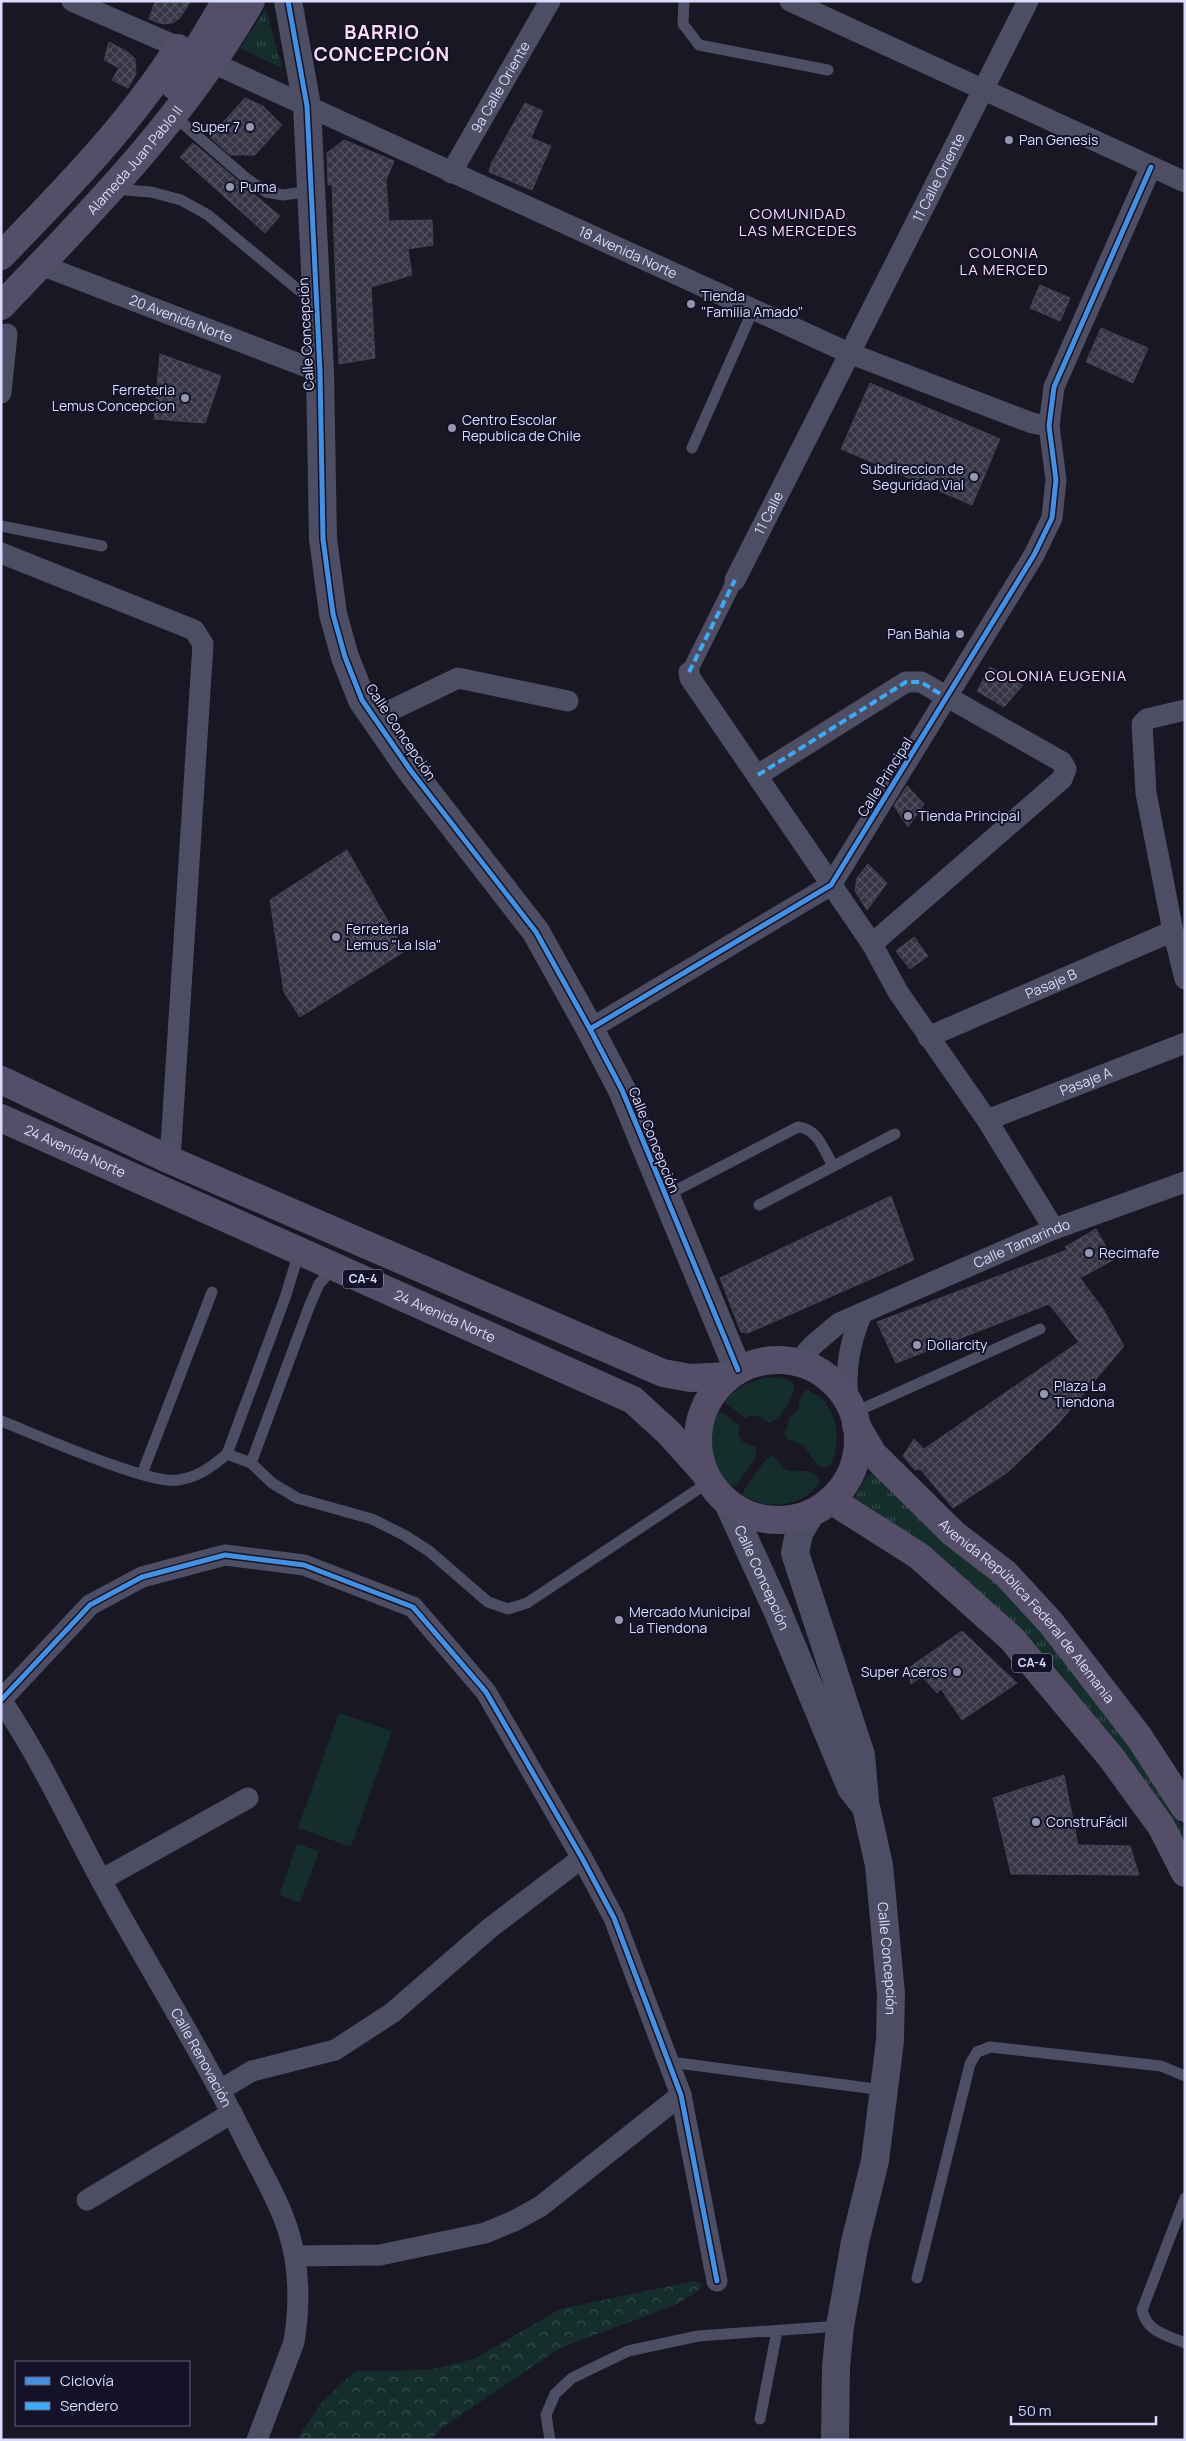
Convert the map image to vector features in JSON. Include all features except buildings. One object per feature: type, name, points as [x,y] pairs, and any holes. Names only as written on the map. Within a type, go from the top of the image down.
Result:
[{"type":"main road","points":[[2,255],[126,121],[150,91],[206,1]]},
{"type":"main road","points":[[1,284],[84,198],[143,131],[193,60],[226,1]]},
{"type":"main road","name":"Alameda Juan Pablo II","points":[[1,306],[112,189],[174,116],[213,63],[251,1]]},
{"type":"main road","name":"CA-4","points":[[1,1080],[170,1160],[663,1373],[690,1378],[733,1373],[763,1361],[798,1362],[827,1377],[852,1413]]},
{"type":"main road","name":"24 Avenida Norte","points":[[1,1118],[633,1400],[669,1434],[707,1477]]},
{"type":"main road","name":"CA-4","points":[[733,1373],[708,1402],[699,1424],[698,1448],[707,1477],[728,1503],[751,1516],[769,1520],[788,1520],[821,1506],[920,1556],[1011,1638],[1110,1756],[1161,1826],[1185,1873]]},
{"type":"main road","points":[[821,1506],[846,1481],[854,1466],[858,1439],[852,1413]]},
{"type":"main road","name":"Avenida República Federal de Alemania","points":[[852,1413],[873,1454],[954,1534],[1006,1573],[1051,1623],[1139,1737],[1185,1808]]},
{"type":"street","points":[[72,1],[178,47]]},
{"type":"street","name":"Calle Concepción","points":[[288,1],[307,106],[320,372],[323,539],[334,614],[345,657],[362,700],[411,771],[536,932],[590,1029],[622,1090],[733,1373]]},
{"type":"street","name":"9a Calle Oriente","points":[[451,173],[550,1]]},
{"type":"street","points":[[790,1],[819,7],[983,90],[1185,182]]},
{"type":"street","name":"11 Calle Oriente","points":[[849,353],[1028,1]]},
{"type":"street","name":"18 Avenida Norte","points":[[213,63],[849,353],[1032,423],[1049,426]]},
{"type":"street","name":"Calle Principal","points":[[590,1029],[831,885],[1034,555],[1052,518],[1056,480],[1049,426],[1054,387],[1151,167]]},
{"type":"street","name":"20 Avenida Norte","points":[[41,265],[320,372]]},
{"type":"street","points":[[1,392],[7,334]]},
{"type":"street","name":"11 Calle","points":[[689,672],[849,353]]},
{"type":"street","points":[[1,553],[194,630],[203,644],[170,1160]]},
{"type":"street","points":[[689,672],[690,678],[872,944],[928,1037],[987,1120],[1054,1229]]},
{"type":"street","points":[[375,718],[458,678],[568,701]]},
{"type":"street","points":[[758,775],[906,682],[921,682],[1062,762],[1066,769],[1062,779],[872,944]]},
{"type":"street","points":[[1185,710],[1146,719],[1142,724],[1146,793],[1173,931],[1185,979]]},
{"type":"street","name":"Pasaje B","points":[[928,1037],[1173,931]]},
{"type":"street","name":"Pasaje A","points":[[987,1120],[1185,1043]]},
{"type":"street","name":"Calle Tamarindo","points":[[798,1362],[813,1345],[839,1323],[1054,1229],[1185,1182]]},
{"type":"street","points":[[852,1413],[846,1374],[848,1355],[862,1313]]},
{"type":"street","name":"Calle Concepción","points":[[728,1503],[777,1610],[851,1788],[866,1807],[879,1865],[891,1994],[890,2041],[875,2161],[855,2242],[840,2326],[836,2367],[835,2440]]},
{"type":"street","points":[[821,1506],[799,1533],[795,1552],[861,1755],[866,1807]]},
{"type":"street","points":[[1,1700],[90,1605],[142,1577],[225,1554],[304,1565],[413,1607],[486,1692],[582,1858],[614,1918],[681,2095],[717,2280]]},
{"type":"street","name":"Calle Renovación","points":[[1,1700],[20,1727],[101,1880],[220,2090],[282,2214],[295,2256],[299,2294],[294,2342],[257,2440]]},
{"type":"street","points":[[101,1880],[248,1798]]},
{"type":"street","points":[[220,2090],[252,2071],[335,2050],[376,2024],[392,2013],[528,1898],[582,1858]]},
{"type":"street","points":[[295,2256],[380,2255],[485,2233],[514,2221],[541,2206],[681,2095]]},
{"type":"street","points":[[87,2200],[232,2113]]},
{"type":"lane","points":[[684,1],[683,24],[699,45],[828,70]]},
{"type":"lane","points":[[174,116],[246,178],[266,192],[283,195],[311,191]]},
{"type":"lane","points":[[112,189],[158,194],[181,200],[208,215],[317,306]]},
{"type":"lane","points":[[692,448],[753,310]]},
{"type":"lane","points":[[1,526],[102,546]]},
{"type":"lane","points":[[665,1196],[798,1127],[812,1132],[818,1138],[833,1166]]},
{"type":"lane","points":[[759,1205],[895,1134]]},
{"type":"lane","points":[[1,1421],[142,1474],[176,1480],[205,1473],[227,1454],[285,1298],[299,1252]]},
{"type":"lane","points":[[251,1462],[309,1307],[320,1284],[335,1266]]},
{"type":"lane","points":[[142,1474],[212,1292]]},
{"type":"lane","points":[[852,1413],[1040,1329]]},
{"type":"lane","points":[[227,1454],[251,1462],[272,1483],[297,1498],[372,1519],[404,1536],[429,1551],[488,1602],[508,1609],[527,1603],[707,1477]]},
{"type":"lane","points":[[917,2278],[970,2064],[977,2052],[990,2047],[1161,2066],[1185,2076]]},
{"type":"lane","points":[[670,2062],[885,2091]]},
{"type":"lane","points":[[1185,2198],[1142,2310],[1145,2322],[1154,2329],[1185,2343]]},
{"type":"lane","points":[[550,2440],[546,2415],[555,2394],[572,2378],[628,2351],[698,2336],[840,2326]]},
{"type":"lane","points":[[760,2419],[776,2331]]},
{"type":"green space","points":[[266,9],[282,68],[240,48]]},
{"type":"green space","points":[[770,1377],[787,1379],[793,1383],[794,1387],[786,1408],[773,1421],[769,1423],[761,1417],[755,1416],[745,1418],[724,1402],[745,1385]]},
{"type":"green space","points":[[806,1390],[825,1402],[835,1421],[837,1444],[835,1455],[831,1465],[825,1467],[814,1461],[803,1445],[787,1439],[784,1435],[790,1417],[798,1410],[800,1398]]},
{"type":"green space","points":[[718,1410],[740,1426],[739,1434],[742,1441],[756,1447],[753,1462],[737,1485],[732,1487],[723,1481],[717,1472],[711,1452],[711,1430]]},
{"type":"green space","points":[[772,1455],[786,1470],[813,1473],[820,1481],[804,1497],[795,1502],[784,1504],[763,1503],[742,1495],[755,1474]]},
{"type":"green space","points":[[873,1473],[1033,1616],[1128,1737],[1185,1832],[1185,1849],[1097,1722],[854,1499],[866,1477]]},
{"type":"green space","points":[[339,1713],[392,1731],[351,1847],[298,1828]]},
{"type":"green space","points":[[297,1844],[319,1851],[300,1903],[279,1895]]},
{"type":"green space","points":[[694,2281],[703,2285],[694,2294],[677,2304],[560,2348],[443,2427],[431,2440],[296,2440],[322,2402],[355,2371],[429,2370],[474,2359],[560,2309]]},
{"type":"marked path","points":[[689,672],[735,580]]},
{"type":"marked path","points":[[758,775],[906,682],[921,682],[947,698]]},
{"type":"cycle path","points":[[288,1],[307,106],[320,372],[323,539],[333,614],[345,657],[362,700],[411,771],[536,932],[590,1029],[622,1090],[738,1370]]},
{"type":"cycle path","points":[[590,1029],[831,885],[1034,555],[1052,518],[1056,480],[1049,426],[1054,387],[1151,167]]},
{"type":"cycle path","points":[[1,1700],[90,1605],[142,1577],[225,1555],[304,1565],[413,1607],[486,1692],[582,1858],[614,1918],[681,2095],[717,2281]]},
{"type":"place","name":"Super 7","points":[[250,127]]},
{"type":"place","name":"Pan Genesis","points":[[1009,140]]},
{"type":"place","name":"Puma","points":[[230,187]]},
{"type":"place","name":"Tienda \"Familia Amado\"","points":[[691,304]]},
{"type":"place","name":"Ferreteria Lemus Concepcion","points":[[185,398]]},
{"type":"place","name":"Centro Escolar Republica de Chile","points":[[452,428]]},
{"type":"place","name":"Subdireccion de Seguridad Vial","points":[[974,477]]},
{"type":"place","name":"Pan Bahia","points":[[960,634]]},
{"type":"place","name":"Tienda Principal","points":[[908,816]]},
{"type":"place","name":"Ferreteria Lemus \"La Isla\"","points":[[336,937]]},
{"type":"place","name":"Recimafe","points":[[1089,1253]]},
{"type":"place","name":"Dollarcity","points":[[917,1345]]},
{"type":"place","name":"Plaza La Tiendona","points":[[1044,1394]]},
{"type":"place","name":"Mercado Municipal La Tiendona","points":[[619,1620]]},
{"type":"place","name":"Super Aceros","points":[[957,1672]]},
{"type":"place","name":"ConstruFácil","points":[[1036,1822]]},
{"type":"district","name":"BARRIO CONCEPCIÓN","points":[[382,43]]},
{"type":"district","name":"COMUNIDAD LAS MERCEDES","points":[[798,222]]},
{"type":"district","name":"COLONIA LA MERCED","points":[[1004,262]]},
{"type":"district","name":"COLONIA EUGENIA","points":[[1056,676]]}]
